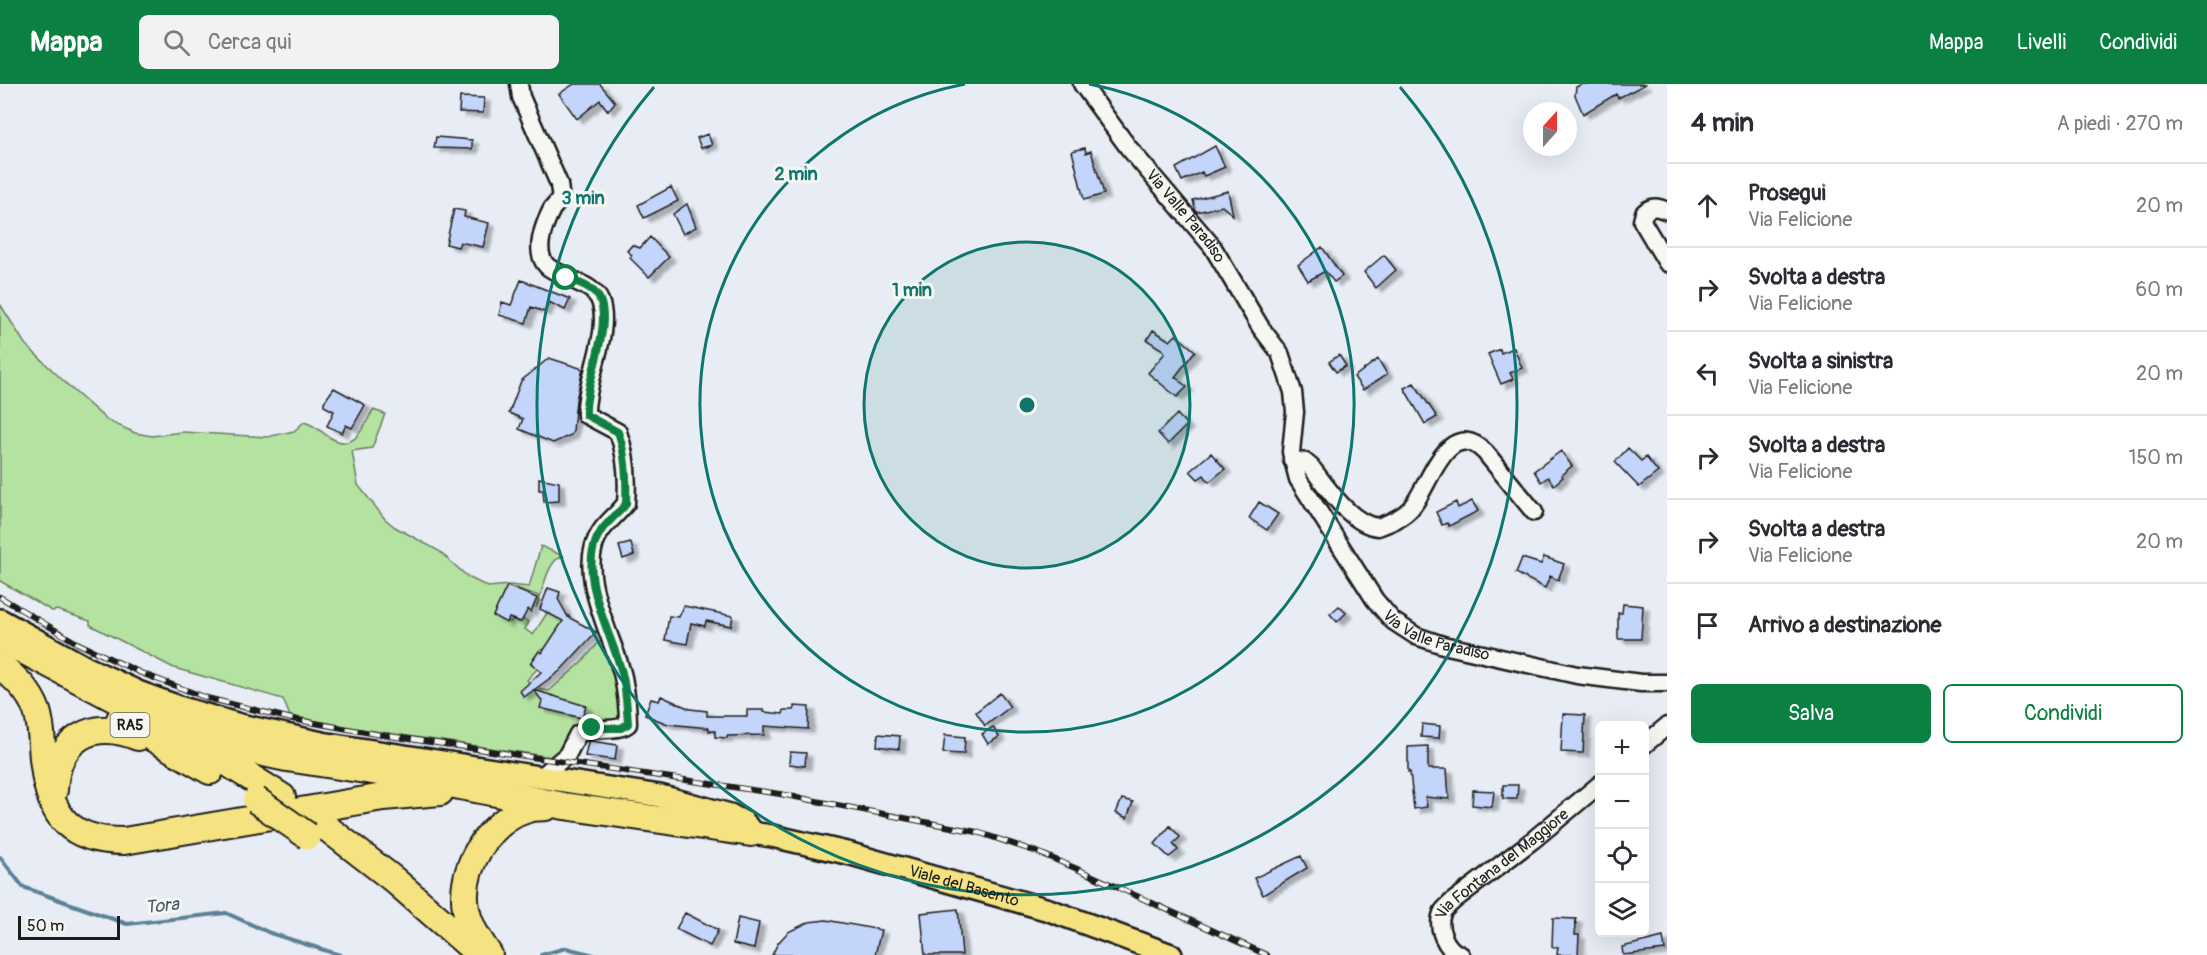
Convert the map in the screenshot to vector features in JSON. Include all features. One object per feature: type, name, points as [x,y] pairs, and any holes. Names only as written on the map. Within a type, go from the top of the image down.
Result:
[{"type":"highway","name":"RA5","points":[[0,638],[135,709],[202,747],[282,797],[380,890],[475,954]]},
{"type":"highway","name":"RA5","points":[[0,656],[192,760],[256,800],[318,832]]},
{"type":"highway","points":[[0,665],[18,680],[30,696],[37,711],[46,783],[58,813],[71,828],[85,836],[105,841],[124,841],[417,793],[447,791],[494,794]]},
{"type":"highway","points":[[135,709],[244,749],[287,758],[424,779],[564,806],[751,834]]},
{"type":"highway","points":[[53,802],[55,776],[61,758],[69,746],[82,736],[98,730],[113,729],[135,736],[192,760]]},
{"type":"highway","points":[[475,954],[472,930],[466,910],[465,890],[469,870],[477,852],[488,837],[528,808],[564,806]]},
{"type":"main road","points":[[0,620],[85,667],[138,692],[240,725],[322,743],[548,771],[693,803],[740,820],[748,826],[751,834]]},
{"type":"main road","name":"Viale del Basento","points":[[751,834],[772,836],[851,854],[1049,910],[1171,955]]},
{"type":"street","points":[[519,84],[521,97],[559,184],[560,198],[551,211],[543,231],[540,249],[545,265],[566,278],[588,287],[600,300],[602,314],[600,340],[585,403],[586,415],[618,432],[623,447],[627,494],[626,504],[601,531],[594,547],[592,564],[594,593],[623,677],[628,724],[621,728],[592,728],[578,734],[567,754],[548,771]]},
{"type":"street","name":"Via Valle Paradiso","points":[[1082,84],[1128,147],[1212,246],[1261,328],[1280,353],[1293,392],[1295,412],[1292,460],[1298,479],[1376,600],[1393,621],[1416,636],[1443,645],[1578,675],[1641,683],[1667,683]]},
{"type":"street","points":[[1667,211],[1651,207],[1644,213],[1642,222],[1667,263]]},
{"type":"street","points":[[1292,460],[1305,462],[1311,467],[1360,522],[1378,527],[1410,510],[1439,459],[1454,446],[1468,442],[1477,445],[1485,452],[1534,512]]},
{"type":"street","points":[[1649,741],[1667,726]]},
{"type":"street","name":"Via Fontana del Maggiore","points":[[1461,955],[1453,952],[1444,939],[1441,924],[1443,912],[1453,901],[1533,840],[1595,787]]},
{"type":"green space","points":[[0,304],[25,344],[74,391],[107,420],[135,433],[152,436],[182,432],[267,437],[294,431],[304,422],[329,437],[345,442],[357,437],[373,410],[385,414],[372,448],[352,451],[358,485],[385,519],[395,527],[439,551],[468,577],[488,587],[509,585],[529,587],[541,546],[563,556],[557,559],[549,571],[536,608],[539,596],[516,588],[512,597],[503,594],[495,616],[511,622],[512,619],[519,622],[521,618],[529,622],[525,629],[533,635],[547,613],[559,618],[564,613],[569,616],[544,650],[541,649],[530,663],[538,668],[527,680],[534,688],[549,691],[581,663],[599,642],[606,641],[627,722],[588,725],[559,758],[366,730],[290,716],[283,699],[174,668],[90,625],[90,621],[57,610],[52,611],[0,581]]},
{"type":"building","points":[[574,84],[600,84],[615,102],[608,111],[600,100],[577,119],[559,94]]},
{"type":"building","points":[[1582,84],[1646,84],[1618,98],[1616,94],[1583,114],[1575,95],[1576,87]]},
{"type":"building","points":[[460,97],[484,98],[483,113],[459,112]]},
{"type":"building","points":[[708,134],[712,145],[701,148],[697,138]]},
{"type":"building","points":[[436,137],[472,140],[472,149],[434,148]]},
{"type":"building","points":[[1215,146],[1225,167],[1204,176],[1202,172],[1182,181],[1176,168]]},
{"type":"building","points":[[1085,148],[1086,153],[1091,151],[1104,194],[1084,200],[1072,151]]},
{"type":"building","points":[[671,187],[678,201],[644,218],[638,205]]},
{"type":"building","points":[[1228,191],[1233,215],[1222,206],[1197,212],[1195,209],[1193,200]]},
{"type":"building","points":[[687,204],[696,227],[683,234],[673,214]]},
{"type":"building","points":[[454,209],[465,211],[464,217],[489,223],[483,247],[460,242],[458,247],[446,244]]},
{"type":"building","points":[[650,237],[669,257],[649,277],[630,258],[632,255],[627,251],[632,245],[640,248]]},
{"type":"building","points":[[1322,247],[1342,276],[1334,282],[1325,271],[1308,281],[1298,265]]},
{"type":"building","points":[[1384,255],[1396,270],[1376,288],[1364,272]]},
{"type":"building","points":[[521,280],[570,299],[565,310],[549,302],[545,312],[531,307],[526,323],[499,315],[502,302],[511,305]]},
{"type":"building","points":[[1153,330],[1170,341],[1176,335],[1195,351],[1175,377],[1187,387],[1177,397],[1148,373],[1165,353],[1147,340]]},
{"type":"building","points":[[1514,348],[1522,368],[1510,373],[1513,379],[1501,384],[1488,354],[1500,349],[1501,353]]},
{"type":"building","points":[[1339,355],[1346,366],[1336,372],[1329,362]]},
{"type":"building","points":[[549,358],[583,369],[576,400],[573,431],[571,435],[553,443],[519,429],[523,419],[509,413],[521,381]]},
{"type":"building","points":[[1378,359],[1387,374],[1363,390],[1354,377]]},
{"type":"building","points":[[1414,383],[1437,417],[1425,424],[1404,388]]},
{"type":"building","points":[[334,388],[365,405],[352,428],[346,425],[342,433],[327,426],[334,411],[324,406],[324,402]]},
{"type":"building","points":[[1177,414],[1187,425],[1168,444],[1158,433]]},
{"type":"building","points":[[1628,448],[1641,461],[1646,457],[1658,472],[1639,487],[1615,462]]},
{"type":"building","points":[[1561,451],[1572,466],[1554,485],[1548,477],[1541,482],[1534,471]]},
{"type":"building","points":[[1211,453],[1225,469],[1209,482],[1204,475],[1198,479],[1190,471]]},
{"type":"building","points":[[539,478],[559,482],[559,501],[544,502],[543,490],[539,490]]},
{"type":"building","points":[[1472,501],[1478,511],[1449,526],[1447,523],[1442,525],[1436,512],[1456,502],[1458,508]]},
{"type":"building","points":[[1259,502],[1278,514],[1267,530],[1249,518]]},
{"type":"building","points":[[631,543],[634,555],[623,559],[619,546]]},
{"type":"building","points":[[1544,557],[1564,564],[1558,580],[1550,576],[1545,588],[1516,573],[1522,558],[1541,564]]},
{"type":"building","points":[[507,586],[537,598],[531,612],[528,609],[521,622],[509,618],[507,623],[493,616]]},
{"type":"building","points":[[548,588],[560,592],[558,599],[568,617],[596,632],[560,671],[524,697],[520,691],[541,672],[531,663],[539,651],[542,653],[563,621],[540,609]]},
{"type":"building","points":[[1623,604],[1643,606],[1641,639],[1618,639],[1618,613],[1622,613]]},
{"type":"building","points":[[684,606],[733,616],[731,626],[706,621],[705,626],[691,623],[687,644],[665,640],[669,616],[679,617]]},
{"type":"building","points":[[1339,606],[1346,613],[1337,622],[1330,614]]},
{"type":"building","points":[[534,690],[586,706],[582,718],[540,708],[542,701]]},
{"type":"building","points":[[1000,693],[1010,707],[985,726],[976,712]]},
{"type":"building","points":[[661,696],[690,709],[707,711],[707,716],[747,716],[747,710],[764,710],[764,712],[783,714],[784,710],[794,710],[794,706],[809,707],[808,729],[764,726],[764,735],[715,737],[715,731],[709,731],[709,728],[668,724],[645,715],[651,699],[659,701]]},
{"type":"building","points":[[1563,714],[1585,715],[1583,753],[1561,752]]},
{"type":"building","points":[[1422,724],[1440,726],[1439,738],[1421,737]]},
{"type":"building","points":[[993,727],[999,737],[988,744],[982,734]]},
{"type":"building","points":[[878,734],[900,736],[899,749],[877,746]]},
{"type":"building","points":[[945,735],[965,737],[964,754],[943,753]]},
{"type":"building","points":[[588,742],[617,745],[615,760],[585,756]]},
{"type":"building","points":[[1428,746],[1428,769],[1447,769],[1449,799],[1425,797],[1427,807],[1414,809],[1410,772],[1408,772],[1408,747]]},
{"type":"building","points":[[790,752],[806,753],[805,766],[789,764]]},
{"type":"building","points":[[1503,785],[1518,785],[1517,799],[1503,799]]},
{"type":"building","points":[[1473,790],[1494,791],[1492,807],[1472,805]]},
{"type":"building","points":[[1122,799],[1133,802],[1127,818],[1116,813]]},
{"type":"building","points":[[1170,826],[1180,837],[1173,844],[1178,850],[1169,857],[1155,844]]},
{"type":"building","points":[[1301,856],[1307,868],[1263,895],[1254,878]]},
{"type":"building","points":[[958,909],[962,955],[925,955],[921,913]]},
{"type":"building","points":[[685,913],[718,930],[710,946],[676,929]]},
{"type":"building","points":[[738,918],[759,923],[754,949],[733,944]]},
{"type":"building","points":[[1553,918],[1576,919],[1575,935],[1579,935],[1578,955],[1557,955],[1558,947],[1552,947]]},
{"type":"building","points":[[826,920],[881,930],[875,955],[772,955],[778,943],[788,932],[809,922]]},
{"type":"building","points":[[1663,937],[1665,950],[1623,955],[1622,947]]},
{"type":"waterway","name":"Tora","points":[[0,857],[23,887],[127,924],[226,913],[270,933],[340,955]]},
{"type":"waterway","name":"Tora","points":[[541,955],[566,948],[594,955]]},
{"type":"railway","points":[[0,597],[77,643],[141,673],[207,698],[292,719],[376,734],[780,794],[977,832],[1037,852],[1075,868],[1267,955]]},
{"type":"route","points":[[566,278],[588,287],[600,300],[602,314],[600,340],[585,403],[586,415],[618,432],[623,447],[627,494],[626,504],[601,531],[594,547],[592,564],[594,593],[623,677],[628,724],[621,728],[592,728]]}]
